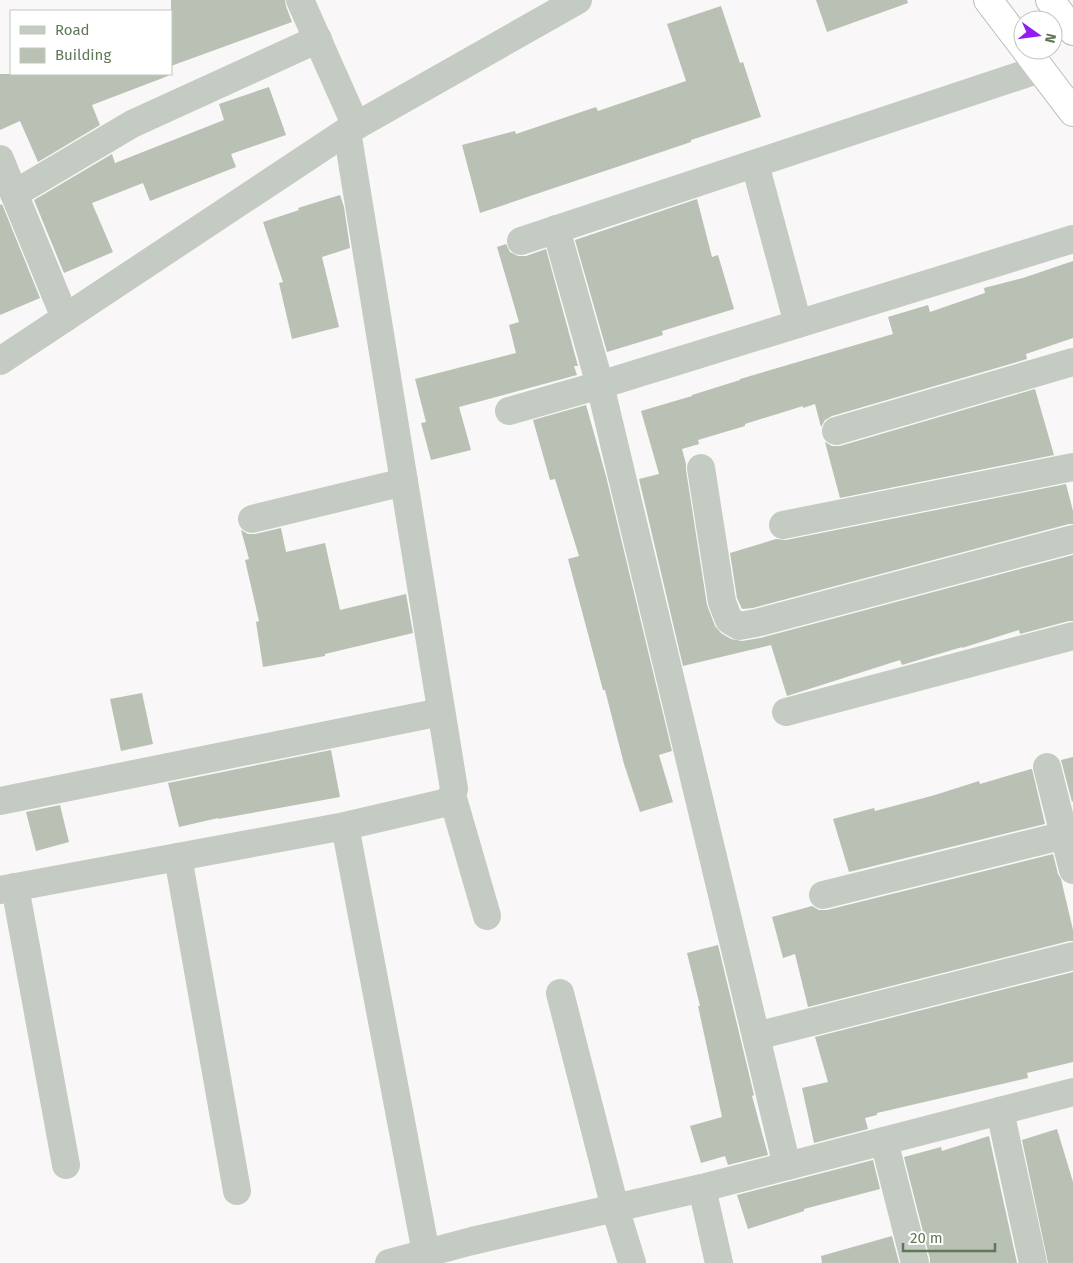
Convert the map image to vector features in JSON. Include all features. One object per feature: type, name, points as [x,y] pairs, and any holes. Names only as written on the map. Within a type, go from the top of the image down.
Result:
[{"type":"highway","points":[[988,0],[1013,33]]},
{"type":"highway","points":[[1050,0],[1073,31]]},
{"type":"highway","points":[[1033,60],[1073,112]]},
{"type":"street","points":[[66,1165],[8,889],[345,826],[444,804],[450,800],[454,789],[404,482],[351,129],[318,39],[300,0]]},
{"type":"street","points":[[0,361],[351,129],[578,0]]},
{"type":"street","points":[[14,194],[132,124],[318,39]]},
{"type":"street","points":[[521,241],[755,164],[1033,60]]},
{"type":"street","points":[[0,159],[65,318]]},
{"type":"street","points":[[755,164],[798,324]]},
{"type":"street","points":[[556,229],[600,385],[787,1166]]},
{"type":"street","points":[[509,412],[1073,239]]},
{"type":"street","points":[[836,431],[1073,362]]},
{"type":"street","points":[[783,525],[1073,467]]},
{"type":"street","points":[[701,468],[722,602],[729,620],[739,626],[1073,539]]},
{"type":"street","points":[[1073,474],[1073,486]]},
{"type":"street","points":[[252,520],[404,482]]},
{"type":"street","points":[[786,712],[1073,636]]},
{"type":"street","points":[[0,801],[441,712]]},
{"type":"street","points":[[1047,767],[1069,834],[1073,870]]},
{"type":"street","points":[[452,795],[487,916]]},
{"type":"street","points":[[345,826],[426,1253]]},
{"type":"street","points":[[823,896],[1069,834]]},
{"type":"street","points":[[178,857],[237,1191]]},
{"type":"street","points":[[756,1036],[1073,956]]},
{"type":"street","points":[[560,993],[615,1208],[632,1263]]},
{"type":"street","points":[[388,1263],[472,1241],[702,1188],[1073,1092]]},
{"type":"street","points":[[1000,1111],[1033,1263]]},
{"type":"street","points":[[884,1141],[915,1263]]},
{"type":"street","points":[[702,1188],[719,1263]]},
{"type":"building","points":[[171,0],[285,0],[292,22],[172,66]]},
{"type":"building","points":[[816,0],[907,0],[908,3],[827,32]]},
{"type":"building","points":[[721,6],[740,63],[743,62],[761,117],[480,213],[462,145],[515,131],[516,134],[596,107],[598,111],[686,81],[667,24]]},
{"type":"building","points":[[0,74],[168,75],[92,105],[100,125],[38,162],[20,121],[0,130]]},
{"type":"building","points":[[269,87],[286,135],[231,154],[236,167],[150,201],[143,183],[92,203],[113,252],[64,273],[34,200],[112,154],[115,163],[224,120],[219,104]]},
{"type":"building","points":[[340,195],[344,207],[350,248],[322,257],[339,327],[292,339],[279,283],[283,282],[263,222],[299,210],[298,208]]},
{"type":"building","points":[[697,199],[712,257],[718,255],[734,309],[662,331],[663,335],[607,352],[575,240]]},
{"type":"building","points":[[2,204],[40,298],[0,315],[0,205]]},
{"type":"building","points":[[506,244],[510,252],[518,256],[526,256],[546,249],[578,366],[574,366],[577,375],[459,407],[471,450],[431,460],[421,423],[426,422],[415,379],[516,353],[509,325],[519,322],[497,247]]},
{"type":"building","points":[[1073,261],[1073,338],[1026,354],[1027,359],[832,416],[825,420],[821,427],[815,404],[745,424],[745,426],[698,440],[699,444],[682,449],[686,464],[707,605],[715,626],[721,633],[731,639],[742,641],[760,638],[1073,555],[1073,621],[1020,634],[1019,630],[902,665],[900,660],[787,696],[771,645],[683,666],[639,479],[659,474],[641,411],[740,379],[893,334],[888,317],[928,305],[930,312],[985,293],[984,288],[1023,278]]},
{"type":"building","points":[[1035,389],[1054,455],[840,498],[825,442],[832,446],[840,446]]},
{"type":"building","points":[[586,405],[606,476],[672,751],[659,755],[673,802],[640,812],[624,764],[568,559],[579,556],[555,479],[550,480],[533,420]]},
{"type":"building","points":[[1066,484],[1073,511],[1073,524],[753,608],[742,609],[737,598],[730,553],[776,539],[786,540]]},
{"type":"building","points":[[281,528],[286,552],[325,543],[340,610],[406,594],[413,633],[325,654],[325,656],[263,667],[256,622],[259,621],[245,560],[249,559],[241,530],[248,534],[255,534]]},
{"type":"building","points":[[142,693],[153,744],[121,751],[110,699]]},
{"type":"building","points":[[331,750],[340,797],[218,818],[179,827],[168,783]]},
{"type":"building","points":[[1073,757],[1073,801],[1072,802],[1061,760]]},
{"type":"building","points":[[1032,769],[1045,824],[849,872],[833,819],[874,808],[875,811],[979,781],[980,784]]},
{"type":"building","points":[[60,805],[69,842],[36,851],[26,812]]},
{"type":"building","points":[[1053,854],[1073,930],[1073,941],[808,1007],[795,954],[783,958],[772,917],[812,906],[819,910],[827,910]]},
{"type":"building","points":[[718,945],[754,1095],[752,1096],[768,1155],[728,1165],[725,1156],[701,1163],[690,1126],[722,1117],[698,1006],[700,1006],[687,953]]},
{"type":"building","points":[[1073,972],[1073,1062],[1027,1073],[1028,1078],[877,1113],[877,1115],[865,1118],[868,1129],[814,1143],[802,1088],[828,1082],[815,1037]]},
{"type":"building","points":[[1057,1129],[1073,1182],[1073,1263],[1048,1263],[1022,1140]]},
{"type":"building","points":[[989,1136],[1017,1263],[930,1263],[904,1157],[941,1147],[942,1151]]},
{"type":"building","points":[[873,1160],[880,1189],[804,1209],[804,1211],[748,1229],[737,1195]]},
{"type":"building","points":[[892,1236],[899,1263],[822,1263],[821,1256]]}]
